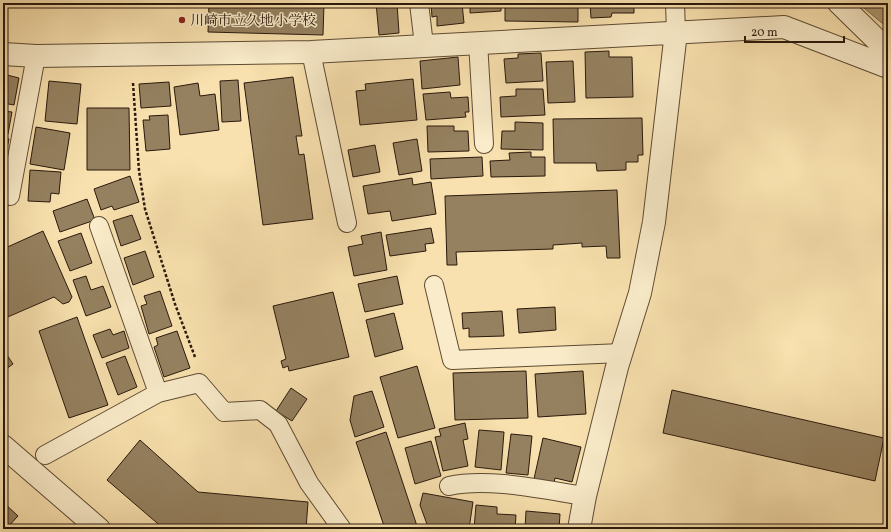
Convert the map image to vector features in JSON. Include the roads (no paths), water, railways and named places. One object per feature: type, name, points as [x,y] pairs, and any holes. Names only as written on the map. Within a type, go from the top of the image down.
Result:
[{"type":"street","points":[[840,3],[888,51]]},
{"type":"street","points":[[3,54],[36,56],[311,52],[784,27],[888,67]]},
{"type":"street","points":[[578,529],[585,496],[622,353],[640,293],[654,222],[676,32]]},
{"type":"street","points":[[3,446],[99,529]]},
{"type":"lane","points":[[420,3],[424,45]]},
{"type":"lane","points":[[675,3],[676,32]]},
{"type":"lane","points":[[478,42],[484,144]]},
{"type":"lane","points":[[311,52],[347,223]]},
{"type":"lane","points":[[10,196],[36,56]]},
{"type":"lane","points":[[99,226],[158,393]]},
{"type":"lane","points":[[434,285],[452,360],[622,353]]},
{"type":"lane","points":[[45,455],[158,393],[199,383],[224,412],[260,410],[278,424],[309,483],[342,529]]},
{"type":"lane","points":[[449,486],[466,482],[506,485],[585,496]]},
{"type":"place","name":"川崎市立久地小学校","points":[[182,20]]}]
